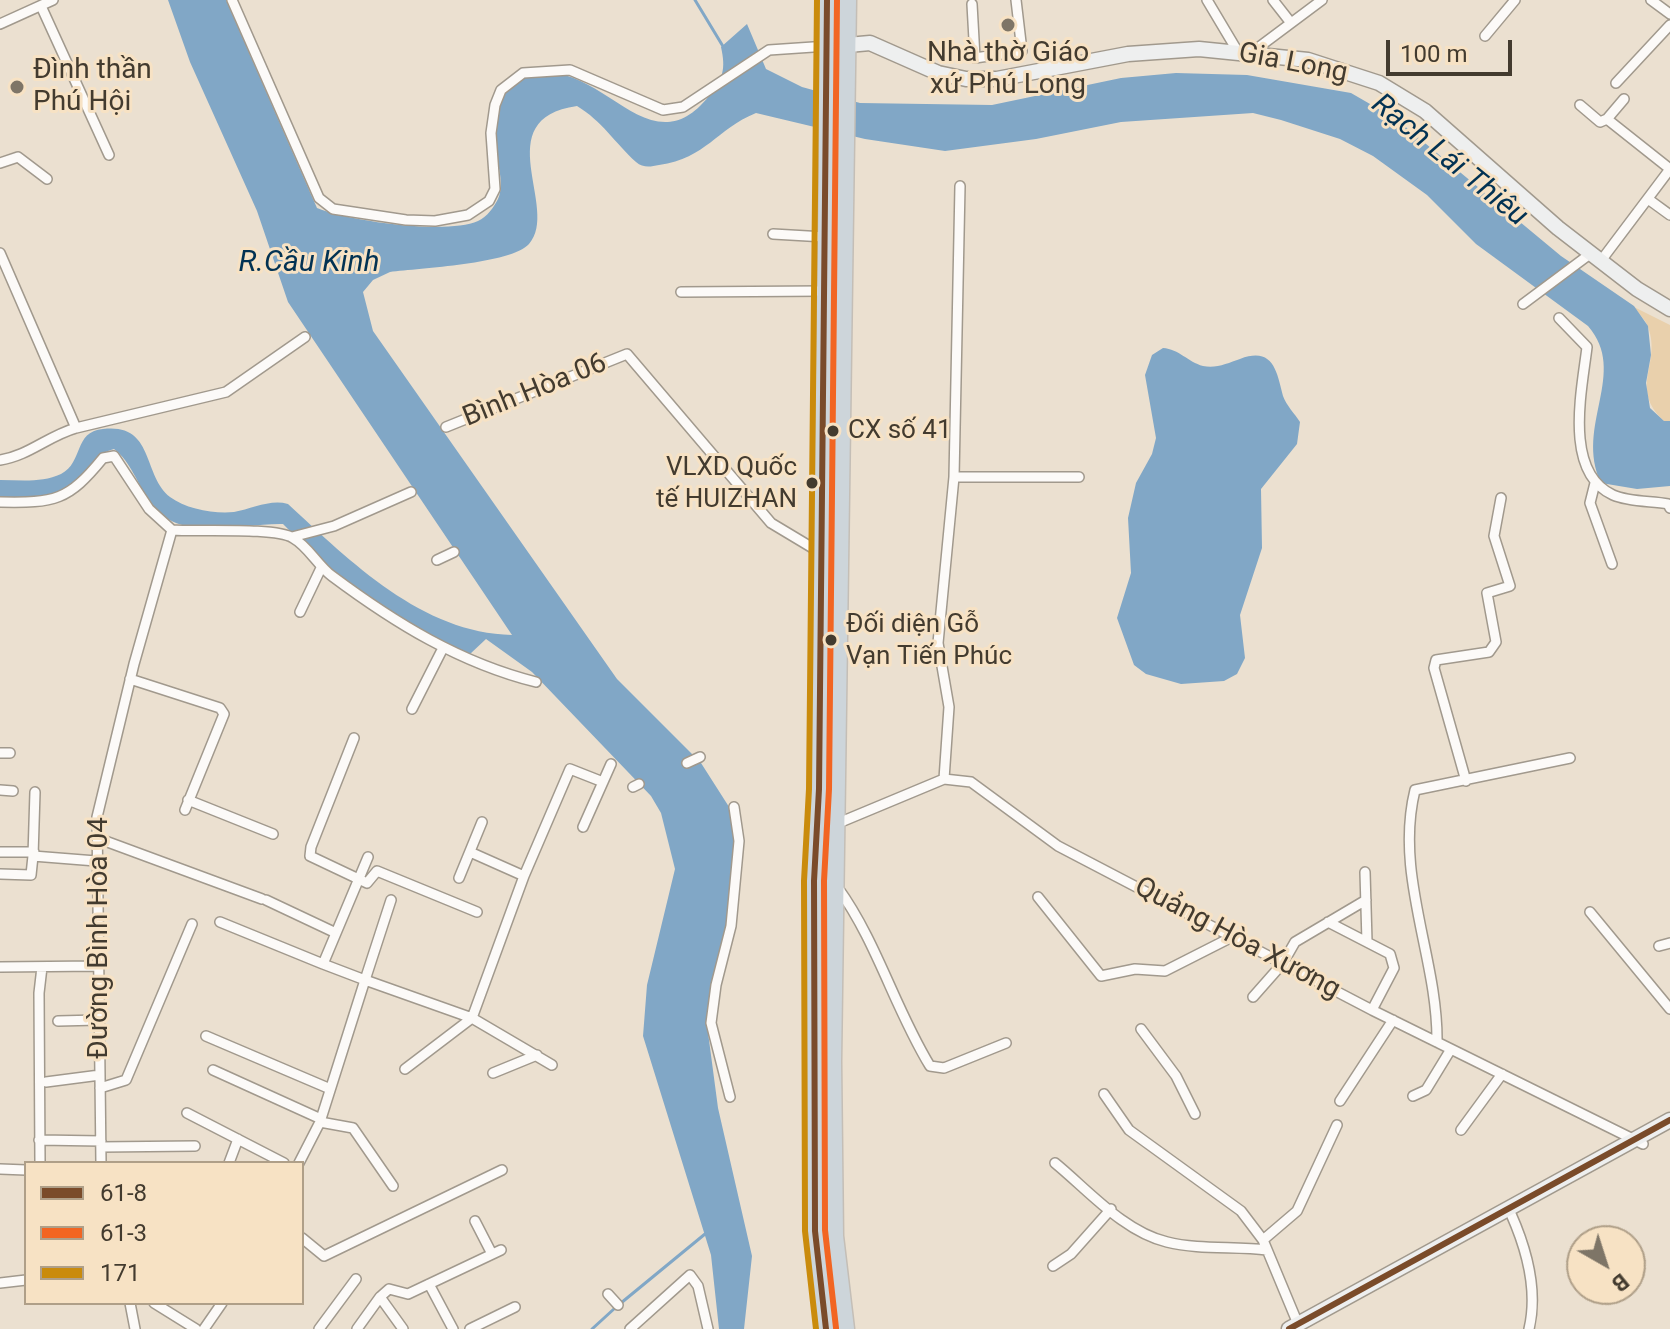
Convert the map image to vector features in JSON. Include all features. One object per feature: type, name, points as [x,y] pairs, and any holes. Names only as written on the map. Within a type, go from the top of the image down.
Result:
[{"type":"highway","points":[[826,1329],[815,1231],[814,881],[821,553],[831,528],[843,357],[827,0]]},
{"type":"highway","points":[[845,1329],[834,1236],[833,882],[836,824],[831,528],[823,358],[825,237],[836,168],[848,51],[847,0]]},
{"type":"highway","points":[[823,358],[843,357]]},
{"type":"highway","points":[[814,881],[833,882]]},
{"type":"street","points":[[0,24],[53,0]]},
{"type":"street","points":[[232,0],[319,198],[333,209],[435,221],[468,215],[489,201],[495,189],[491,133],[495,105],[501,90],[523,73],[570,70],[663,110],[683,107],[769,50],[828,53]]},
{"type":"street","points":[[972,4],[975,58],[1005,56],[1022,51],[1016,0]]},
{"type":"street","points":[[1207,0],[1244,52],[1322,0]]},
{"type":"street","points":[[1273,0],[1291,23]]},
{"type":"street","points":[[1485,36],[1515,0]]},
{"type":"street","points":[[1651,0],[1670,14]]},
{"type":"street","points":[[41,6],[109,155]]},
{"type":"street","points":[[1616,83],[1670,25]]},
{"type":"street","name":"Gia Long","points":[[848,51],[870,43],[938,73],[988,80],[1128,54],[1199,49],[1308,60],[1379,83],[1425,111],[1595,258],[1670,309]]},
{"type":"street","points":[[1580,105],[1600,122],[1607,119],[1624,99]]},
{"type":"street","points":[[1523,304],[1595,258],[1648,199],[1670,169],[1607,119]]},
{"type":"street","points":[[0,163],[18,157],[47,179]]},
{"type":"street","points":[[836,824],[944,779],[949,707],[938,643],[954,477],[960,186]]},
{"type":"street","points":[[1648,199],[1670,215]]},
{"type":"street","points":[[773,234],[825,237]]},
{"type":"street","points":[[0,253],[76,428]]},
{"type":"street","points":[[681,292],[824,291]]},
{"type":"street","points":[[1559,318],[1587,347],[1578,417],[1585,457],[1593,480],[1590,503],[1612,564]]},
{"type":"street","points":[[0,460],[23,456],[46,439],[76,428],[226,392],[305,337]]},
{"type":"street","name":"Bình Hòa 06","points":[[448,426],[627,354],[771,523],[821,553]]},
{"type":"street","points":[[0,502],[41,503],[79,488],[103,458],[111,455],[121,462],[149,509],[172,530],[251,531],[292,537],[315,528],[334,526],[411,492]]},
{"type":"street","points":[[954,477],[1079,477]]},
{"type":"street","points":[[1593,480],[1615,496],[1668,504],[1670,508]]},
{"type":"street","points":[[1466,781],[1434,668],[1436,660],[1489,652],[1496,642],[1487,593],[1510,586],[1494,536],[1501,498]]},
{"type":"street","name":"Đường Bình Hòa 04","points":[[101,1161],[97,817],[130,679],[172,530]]},
{"type":"street","points":[[292,537],[321,568],[418,636],[536,682]]},
{"type":"street","points":[[437,560],[454,552]]},
{"type":"street","points":[[300,612],[321,568]]},
{"type":"street","points":[[412,709],[443,648]]},
{"type":"street","points":[[130,679],[220,708],[224,714],[187,805],[273,834]]},
{"type":"street","points":[[354,738],[310,853],[313,859],[368,883],[377,871],[477,912]]},
{"type":"street","points":[[687,763],[700,757]]},
{"type":"street","points":[[1437,1042],[1438,1004],[1413,896],[1410,810],[1415,790],[1570,758]]},
{"type":"street","points":[[583,827],[611,764]]},
{"type":"street","points":[[405,1069],[472,1018],[524,876],[570,769],[603,782]]},
{"type":"street","name":"Quảng Hòa Xương","points":[[944,779],[971,782],[1058,846],[1372,1010],[1638,1142]]},
{"type":"street","points":[[0,790],[13,791]]},
{"type":"street","points":[[0,874],[31,875],[35,792]]},
{"type":"street","points":[[730,1097],[711,1023],[716,985],[731,926],[739,841],[734,807]]},
{"type":"street","points":[[459,878],[482,822]]},
{"type":"street","points":[[97,838],[264,900],[336,933]]},
{"type":"street","points":[[0,852],[96,861]]},
{"type":"street","points":[[470,852],[524,876]]},
{"type":"street","points":[[323,964],[368,857]]},
{"type":"street","points":[[1365,872],[1367,942]]},
{"type":"street","points":[[833,882],[854,910],[912,1037],[930,1066],[944,1068],[1006,1043]]},
{"type":"street","points":[[1038,897],[1101,976],[1135,969],[1165,971],[1232,937]]},
{"type":"street","points":[[300,1161],[320,1121],[328,1088],[391,900]]},
{"type":"street","points":[[1253,997],[1283,963],[1295,942],[1366,900]]},
{"type":"street","points":[[1590,912],[1670,1009]]},
{"type":"street","points":[[220,922],[323,964],[472,1018],[552,1065]]},
{"type":"street","points":[[1328,922],[1390,954],[1394,968],[1372,1010]]},
{"type":"street","points":[[100,1088],[126,1080],[192,924]]},
{"type":"street","points":[[1659,946],[1670,943]]},
{"type":"street","points":[[0,967],[98,966]]},
{"type":"street","points":[[40,1161],[39,993],[42,967]]},
{"type":"street","points":[[58,1021],[98,1020]]},
{"type":"street","points":[[1340,1101],[1393,1020]]},
{"type":"street","points":[[1141,1029],[1176,1076],[1195,1114]]},
{"type":"street","points":[[206,1036],[328,1088]]},
{"type":"street","points":[[1413,1096],[1426,1090],[1451,1049]]},
{"type":"street","points":[[493,1073],[537,1055]]},
{"type":"street","points":[[213,1070],[320,1121],[353,1128],[393,1186]]},
{"type":"street","points":[[1461,1130],[1502,1074]]},
{"type":"street","points":[[46,1082],[100,1075]]},
{"type":"street","points":[[1104,1094],[1129,1130],[1241,1211],[1265,1245],[1298,1327],[1638,1142],[1670,1130]]},
{"type":"street","points":[[187,1113],[280,1161]]},
{"type":"street","points":[[1461,1237],[1511,1214],[1638,1142],[1670,1120]]},
{"type":"street","points":[[1055,1163],[1142,1233],[1170,1243],[1265,1245],[1297,1211],[1337,1125]]},
{"type":"street","points":[[230,1161],[238,1139]]},
{"type":"street","points":[[39,1140],[195,1146]]},
{"type":"street","points":[[0,1169],[24,1170]]},
{"type":"street","points":[[304,1240],[324,1256],[502,1170]]},
{"type":"street","points":[[1053,1266],[1071,1254],[1111,1209]]},
{"type":"street","points":[[1511,1214],[1524,1246],[1531,1284],[1529,1329]]},
{"type":"street","points":[[357,1329],[380,1297],[390,1289],[404,1296],[496,1252],[475,1221]]},
{"type":"street","points":[[631,1324],[690,1275],[698,1286],[708,1329]]},
{"type":"street","points":[[319,1329],[356,1279]]},
{"type":"street","points":[[0,1283],[24,1280]]},
{"type":"street","points":[[429,1284],[453,1329]]},
{"type":"street","points":[[608,1294],[618,1305]]},
{"type":"street","points":[[380,1297],[403,1329]]},
{"type":"street","points":[[130,1305],[135,1329]]},
{"type":"street","points":[[157,1305],[196,1329]]},
{"type":"street","points":[[204,1329],[221,1305]]},
{"type":"street","points":[[470,1329],[515,1307]]},
{"type":"shaded area","points":[[1634,307],[1670,325],[1670,421],[1664,421],[1648,397],[1651,341],[1647,324]]},
{"type":"water","name":"R.Cầu Kinh","points":[[168,0],[226,0],[317,208],[398,225],[463,225],[478,221],[490,212],[498,199],[501,185],[494,128],[504,94],[516,81],[538,74],[562,75],[584,83],[646,118],[667,122],[687,116],[709,96],[722,73],[721,47],[747,24],[766,69],[802,87],[860,103],[992,105],[1121,78],[1176,73],[1247,75],[1351,93],[1396,119],[1561,256],[1634,306],[1648,326],[1651,355],[1646,383],[1650,408],[1664,421],[1670,421],[1670,486],[1637,489],[1601,483],[1594,462],[1593,441],[1604,362],[1599,344],[1588,326],[1476,244],[1427,195],[1373,156],[1340,139],[1253,113],[1121,122],[1036,139],[945,151],[865,139],[756,113],[689,156],[647,166],[636,162],[601,125],[577,106],[550,114],[536,128],[530,146],[537,229],[529,244],[519,251],[485,261],[390,272],[373,280],[363,292],[373,331],[617,679],[701,763],[731,810],[736,841],[728,928],[707,1025],[718,1108],[752,1256],[744,1329],[719,1329],[711,1255],[643,1036],[647,985],[675,869],[661,813],[651,796],[532,672],[486,639],[469,655],[418,629],[347,581],[283,524],[210,529],[176,523],[162,515],[149,501],[129,466],[114,449],[99,457],[83,478],[66,491],[44,497],[0,499],[0,480],[54,477],[68,469],[87,436],[103,429],[120,429],[140,442],[161,488],[184,505],[226,512],[268,504],[288,504],[363,570],[418,608],[448,622],[479,631],[512,635],[288,302],[257,211],[190,62]]},
{"type":"water","points":[[1163,348],[1208,367],[1251,356],[1267,359],[1276,371],[1284,399],[1300,422],[1297,444],[1261,489],[1262,548],[1240,615],[1245,658],[1237,674],[1224,681],[1181,684],[1146,674],[1134,665],[1117,618],[1131,573],[1128,518],[1136,483],[1152,454],[1156,438],[1145,375],[1152,355]]},
{"type":"waterway","points":[[695,0],[724,48]]},
{"type":"waterway","points":[[621,1303],[705,1234]]},
{"type":"waterway","points":[[592,1329],[615,1308]]},
{"type":"transit line","name":"171","points":[[816,1329],[805,1231],[804,881],[809,789],[817,0]]},
{"type":"transit line","name":"61-8","points":[[826,1329],[815,1231],[814,881],[819,789],[827,0]]},
{"type":"transit line","name":"61-3","points":[[836,1328],[825,1230],[824,881],[829,789],[837,0]]},
{"type":"transit line","name":"61-8","points":[[1289,1329],[1670,1120]]},
{"type":"place","name":"Nhà thờ Giáo xứ Phú Long","points":[[1008,25]]},
{"type":"place","name":"Đình thần Phú Hội","points":[[17,87]]},
{"type":"place","name":"CX số 41","points":[[833,431]]},
{"type":"place","name":"VLXD Quốc tế HUIZHAN","points":[[812,483]]},
{"type":"place","name":"Đối diện Gỗ Vạn Tiến Phúc","points":[[831,640]]},
{"type":"water label","name":"Rạch Lái Thiêu","points":[[1449,161]]}]
